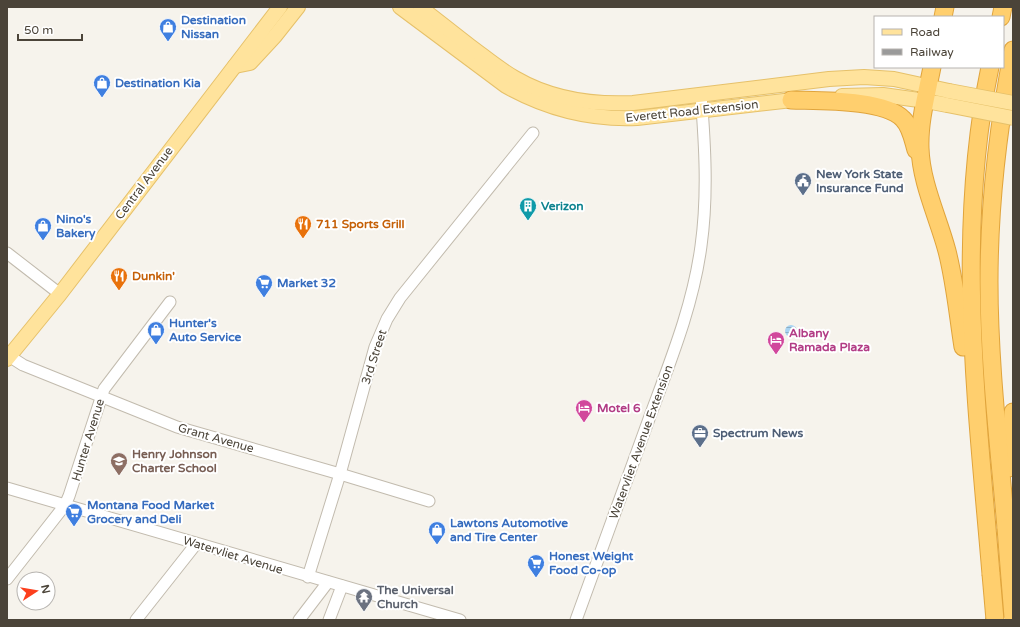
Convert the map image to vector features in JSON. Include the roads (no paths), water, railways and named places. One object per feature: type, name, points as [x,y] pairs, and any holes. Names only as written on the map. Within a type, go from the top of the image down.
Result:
[{"type":"highway","points":[[1013,50],[997,152],[990,252],[991,345],[1013,617]]},
{"type":"highway","points":[[928,189],[920,149],[921,128],[932,68]]},
{"type":"highway","points":[[990,68],[977,149],[971,257],[973,346],[994,620]]},
{"type":"highway","points":[[792,100],[869,104],[882,107],[899,115],[909,128],[943,235],[952,270],[985,500]]},
{"type":"highway","points":[[1006,528],[1013,412]]},
{"type":"main road","name":"Central Avenue","points":[[8,358],[60,294],[280,7]]},
{"type":"main road","points":[[235,66],[250,63],[275,36],[298,7]]},
{"type":"main road","name":"Everett Road Extension","points":[[400,7],[506,86],[524,96],[551,107],[578,114],[617,119],[792,100],[869,95],[897,97],[950,91],[1013,103]]},
{"type":"main road","name":"Everett Road Extension","points":[[420,7],[431,13],[485,57],[514,78],[542,91],[582,102],[618,104],[853,77],[894,79],[927,93],[947,105],[1013,118]]},
{"type":"street","name":"Watervliet Avenue Extension","points":[[576,620],[670,363],[693,291],[701,244],[704,212],[705,181],[701,95]]},
{"type":"street","name":"3rd Street","points":[[308,577],[340,474],[375,347],[387,319],[400,298],[533,133]]},
{"type":"street","points":[[7,253],[60,294]]},
{"type":"street","name":"Hunter Avenue","points":[[7,579],[65,505],[73,489],[105,386],[170,302]]},
{"type":"street","name":"Grant Avenue","points":[[8,358],[101,397],[179,427],[340,474],[429,502]]},
{"type":"street","name":"Watervliet Avenue","points":[[7,488],[308,577],[460,620]]},
{"type":"street","points":[[136,620],[196,544]]},
{"type":"street","points":[[299,620],[328,582]]},
{"type":"street","points":[[329,620],[342,586]]},
{"type":"water","points":[[791,325],[795,327],[797,331],[795,335],[791,337],[787,335],[785,331],[787,327]]},
{"type":"railway","points":[[986,620],[1013,552]]},
{"type":"railway","points":[[995,620],[1013,572]]},
{"type":"place","name":"Destination Nissan","points":[[168,42]]},
{"type":"place","name":"Destination Kia","points":[[102,98]]},
{"type":"place","name":"New York State Insurance Fund","points":[[803,196]]},
{"type":"place","name":"Verizon","points":[[528,221]]},
{"type":"place","name":"711 Sports Grill","points":[[303,239]]},
{"type":"place","name":"Nino's Bakery","points":[[43,241]]},
{"type":"place","name":"Dunkin'","points":[[119,291]]},
{"type":"place","name":"Market 32","points":[[264,298]]},
{"type":"place","name":"Hunter's Auto Service","points":[[156,345]]},
{"type":"place","name":"Albany Ramada Plaza","points":[[776,355]]},
{"type":"place","name":"Motel 6","points":[[584,423]]},
{"type":"place","name":"Spectrum News","points":[[700,448]]},
{"type":"place","name":"Henry Johnson Charter School","points":[[119,476]]},
{"type":"place","name":"Montana Food Market Grocery and Deli","points":[[74,527]]},
{"type":"place","name":"Lawtons Automotive and Tire Center","points":[[437,545]]},
{"type":"place","name":"Honest Weight Food Co-op","points":[[536,578]]},
{"type":"place","name":"The Universal Church","points":[[364,612]]}]
